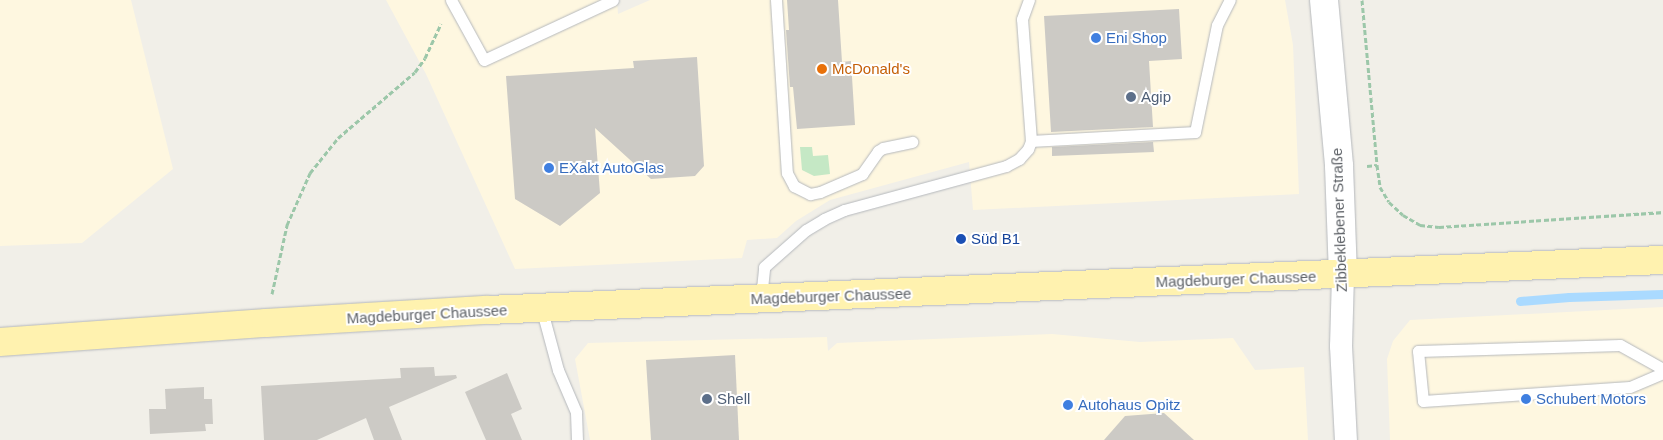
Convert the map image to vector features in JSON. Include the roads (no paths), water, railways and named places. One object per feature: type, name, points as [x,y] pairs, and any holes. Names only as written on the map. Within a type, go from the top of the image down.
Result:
[{"type":"main road","name":"Magdeburger Chaussee","points":[[0,342],[266,322],[541,308],[1663,260]]},
{"type":"street","name":"Zibbeklebener Straße","points":[[1324,0],[1339,166],[1343,275],[1341,346],[1346,440]]},
{"type":"lane","points":[[452,0],[484,60],[613,0]]},
{"type":"lane","points":[[776,0],[787,173],[794,186],[810,194],[820,192],[862,174],[878,151],[883,148],[912,142]]},
{"type":"lane","points":[[761,298],[764,266],[806,230],[824,219],[844,210],[1006,166],[1019,159],[1028,149],[1031,141],[1022,19],[1029,0]]},
{"type":"lane","points":[[1031,141],[1195,132],[1217,25],[1230,0]]},
{"type":"lane","points":[[541,308],[558,370],[576,412],[577,440]]},
{"type":"lane","points":[[1620,345],[1663,371],[1630,387],[1422,401],[1418,351],[1620,345]]},
{"type":"waterway","points":[[1520,301],[1569,297],[1663,294]]},
{"type":"place","name":"Eni Shop","points":[[1096,38]]},
{"type":"place","name":"McDonald's","points":[[822,69]]},
{"type":"place","name":"Agip","points":[[1131,97]]},
{"type":"place","name":"EXakt AutoGlas","points":[[549,168]]},
{"type":"place","name":"Süd B1","points":[[961,239]]},
{"type":"place","name":"Shell","points":[[707,399]]},
{"type":"place","name":"Schubert Motors","points":[[1526,399]]},
{"type":"place","name":"Autohaus Opitz","points":[[1068,405]]}]
